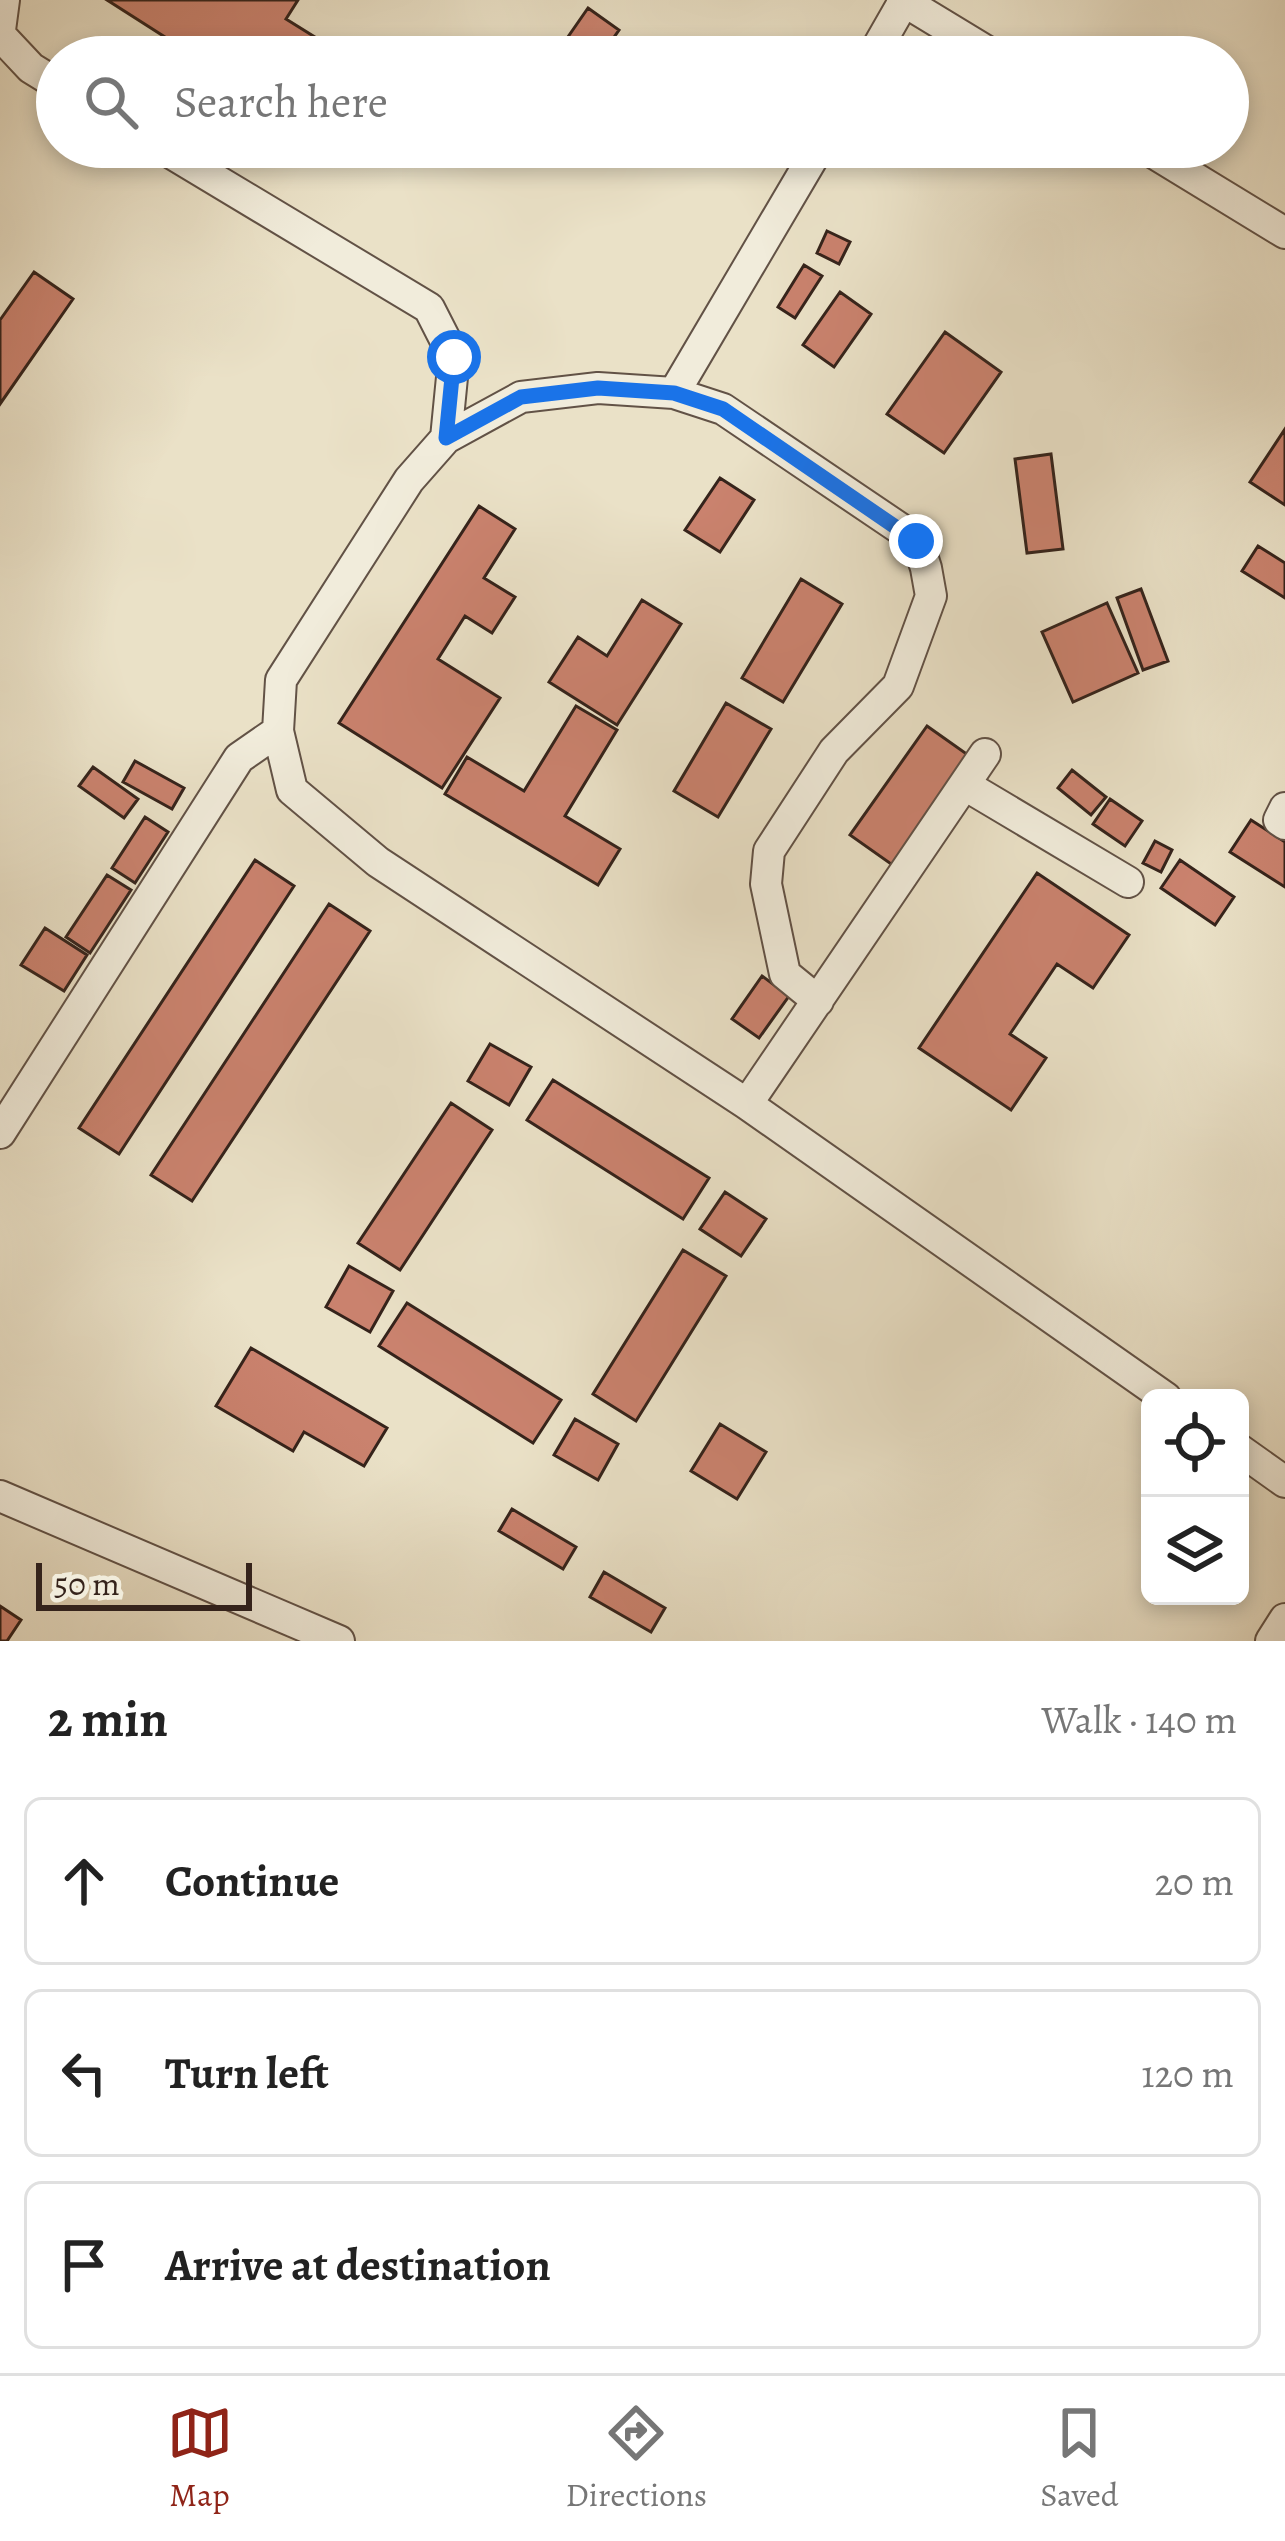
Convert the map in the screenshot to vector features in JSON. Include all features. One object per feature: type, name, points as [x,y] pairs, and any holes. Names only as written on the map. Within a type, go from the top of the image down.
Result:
[{"type":"lane","points":[[4,0],[0,33],[36,71]]},
{"type":"lane","points":[[884,36],[903,1],[961,36]]},
{"type":"lane","points":[[196,168],[429,308],[454,357],[446,438]]},
{"type":"lane","points":[[674,393],[807,168]]},
{"type":"lane","points":[[1178,168],[1285,233]]},
{"type":"lane","points":[[818,1001],[785,974],[766,884],[769,851],[834,751],[898,686],[931,596],[916,541],[723,409],[674,393],[598,388],[521,397],[446,438],[409,479],[280,680],[278,731],[292,790],[378,862],[747,1104],[1153,1389]]},
{"type":"lane","points":[[0,1133],[239,758],[278,731]]},
{"type":"lane","points":[[747,1104],[986,754]]},
{"type":"lane","points":[[965,785],[1128,882]]},
{"type":"lane","points":[[1285,808],[1279,820],[1285,824]]},
{"type":"lane","points":[[1249,1456],[1285,1482]]},
{"type":"lane","points":[[0,1496],[339,1641]]},
{"type":"lane","points":[[1271,1641],[1285,1619]]},
{"type":"building","points":[[107,0],[298,0],[286,19],[313,36],[163,36]]},
{"type":"building","points":[[588,8],[619,30],[615,36],[569,36]]},
{"type":"building","points":[[827,231],[850,242],[839,264],[817,253]]},
{"type":"building","points":[[804,265],[822,276],[795,318],[778,307]]},
{"type":"building","points":[[34,272],[73,299],[0,404],[0,320]]},
{"type":"building","points":[[840,292],[871,314],[834,367],[803,345]]},
{"type":"building","points":[[945,332],[1001,372],[944,453],[887,414]]},
{"type":"building","points":[[1285,429],[1285,505],[1250,482]]},
{"type":"building","points":[[1051,454],[1063,549],[1027,553],[1015,459]]},
{"type":"building","points":[[720,478],[754,500],[720,552],[685,530]]},
{"type":"building","points":[[479,506],[515,529],[484,578],[515,597],[492,633],[465,616],[438,659],[500,698],[442,788],[339,723]]},
{"type":"building","points":[[1258,546],[1285,563],[1285,598],[1242,571]]},
{"type":"building","points":[[801,579],[842,604],[783,702],[742,678]]},
{"type":"building","points":[[1141,589],[1168,661],[1143,670],[1117,598]]},
{"type":"building","points":[[642,600],[681,624],[617,725],[549,682],[578,637],[607,656]]},
{"type":"building","points":[[1107,603],[1138,673],[1073,702],[1042,632]]},
{"type":"building","points":[[726,703],[771,729],[718,817],[674,791]]},
{"type":"building","points":[[576,706],[617,730],[565,816],[620,849],[598,885],[445,794],[467,757],[524,791]]},
{"type":"building","points":[[927,726],[978,762],[901,871],[850,835]]},
{"type":"building","points":[[135,761],[184,788],[172,809],[123,782]]},
{"type":"building","points":[[93,767],[138,799],[124,818],[79,786]]},
{"type":"building","points":[[1072,770],[1106,797],[1091,815],[1058,788]]},
{"type":"building","points":[[1110,799],[1142,821],[1125,846],[1093,824]]},
{"type":"building","points":[[145,817],[168,832],[135,883],[112,868]]},
{"type":"building","points":[[1251,820],[1285,842],[1285,887],[1230,852]]},
{"type":"building","points":[[1155,841],[1172,850],[1161,872],[1143,863]]},
{"type":"building","points":[[255,860],[294,886],[119,1154],[79,1128]]},
{"type":"building","points":[[1180,860],[1234,897],[1215,925],[1161,888]]},
{"type":"building","points":[[1037,873],[1129,935],[1093,988],[1057,964],[1010,1034],[1046,1058],[1011,1110],[919,1048]]},
{"type":"building","points":[[107,875],[131,890],[90,953],[66,937]]},
{"type":"building","points":[[329,904],[370,931],[192,1201],[151,1175]]},
{"type":"building","points":[[45,928],[87,955],[64,991],[21,965]]},
{"type":"building","points":[[762,976],[789,996],[759,1038],[732,1019]]},
{"type":"building","points":[[490,1044],[531,1067],[509,1105],[468,1081]]},
{"type":"building","points":[[553,1080],[709,1178],[683,1219],[527,1120]]},
{"type":"building","points":[[451,1103],[492,1130],[400,1270],[358,1243]]},
{"type":"building","points":[[725,1192],[766,1219],[741,1256],[700,1229]]},
{"type":"building","points":[[683,1250],[726,1276],[636,1421],[593,1394]]},
{"type":"building","points":[[349,1266],[393,1291],[370,1332],[326,1307]]},
{"type":"building","points":[[407,1303],[561,1400],[533,1443],[379,1346]]},
{"type":"building","points":[[251,1348],[387,1428],[364,1466],[304,1432],[293,1451],[216,1406]]},
{"type":"building","points":[[575,1419],[618,1444],[598,1480],[554,1455]]},
{"type":"building","points":[[720,1424],[766,1452],[737,1499],[691,1471]]},
{"type":"building","points":[[512,1509],[576,1547],[563,1569],[499,1531]]},
{"type":"building","points":[[604,1572],[665,1608],[651,1632],[590,1597]]},
{"type":"building","points":[[0,1606],[21,1620],[7,1641],[0,1641]]},
{"type":"route","points":[[454,357],[446,438],[521,397],[598,388],[674,393],[723,409],[916,541]]}]
